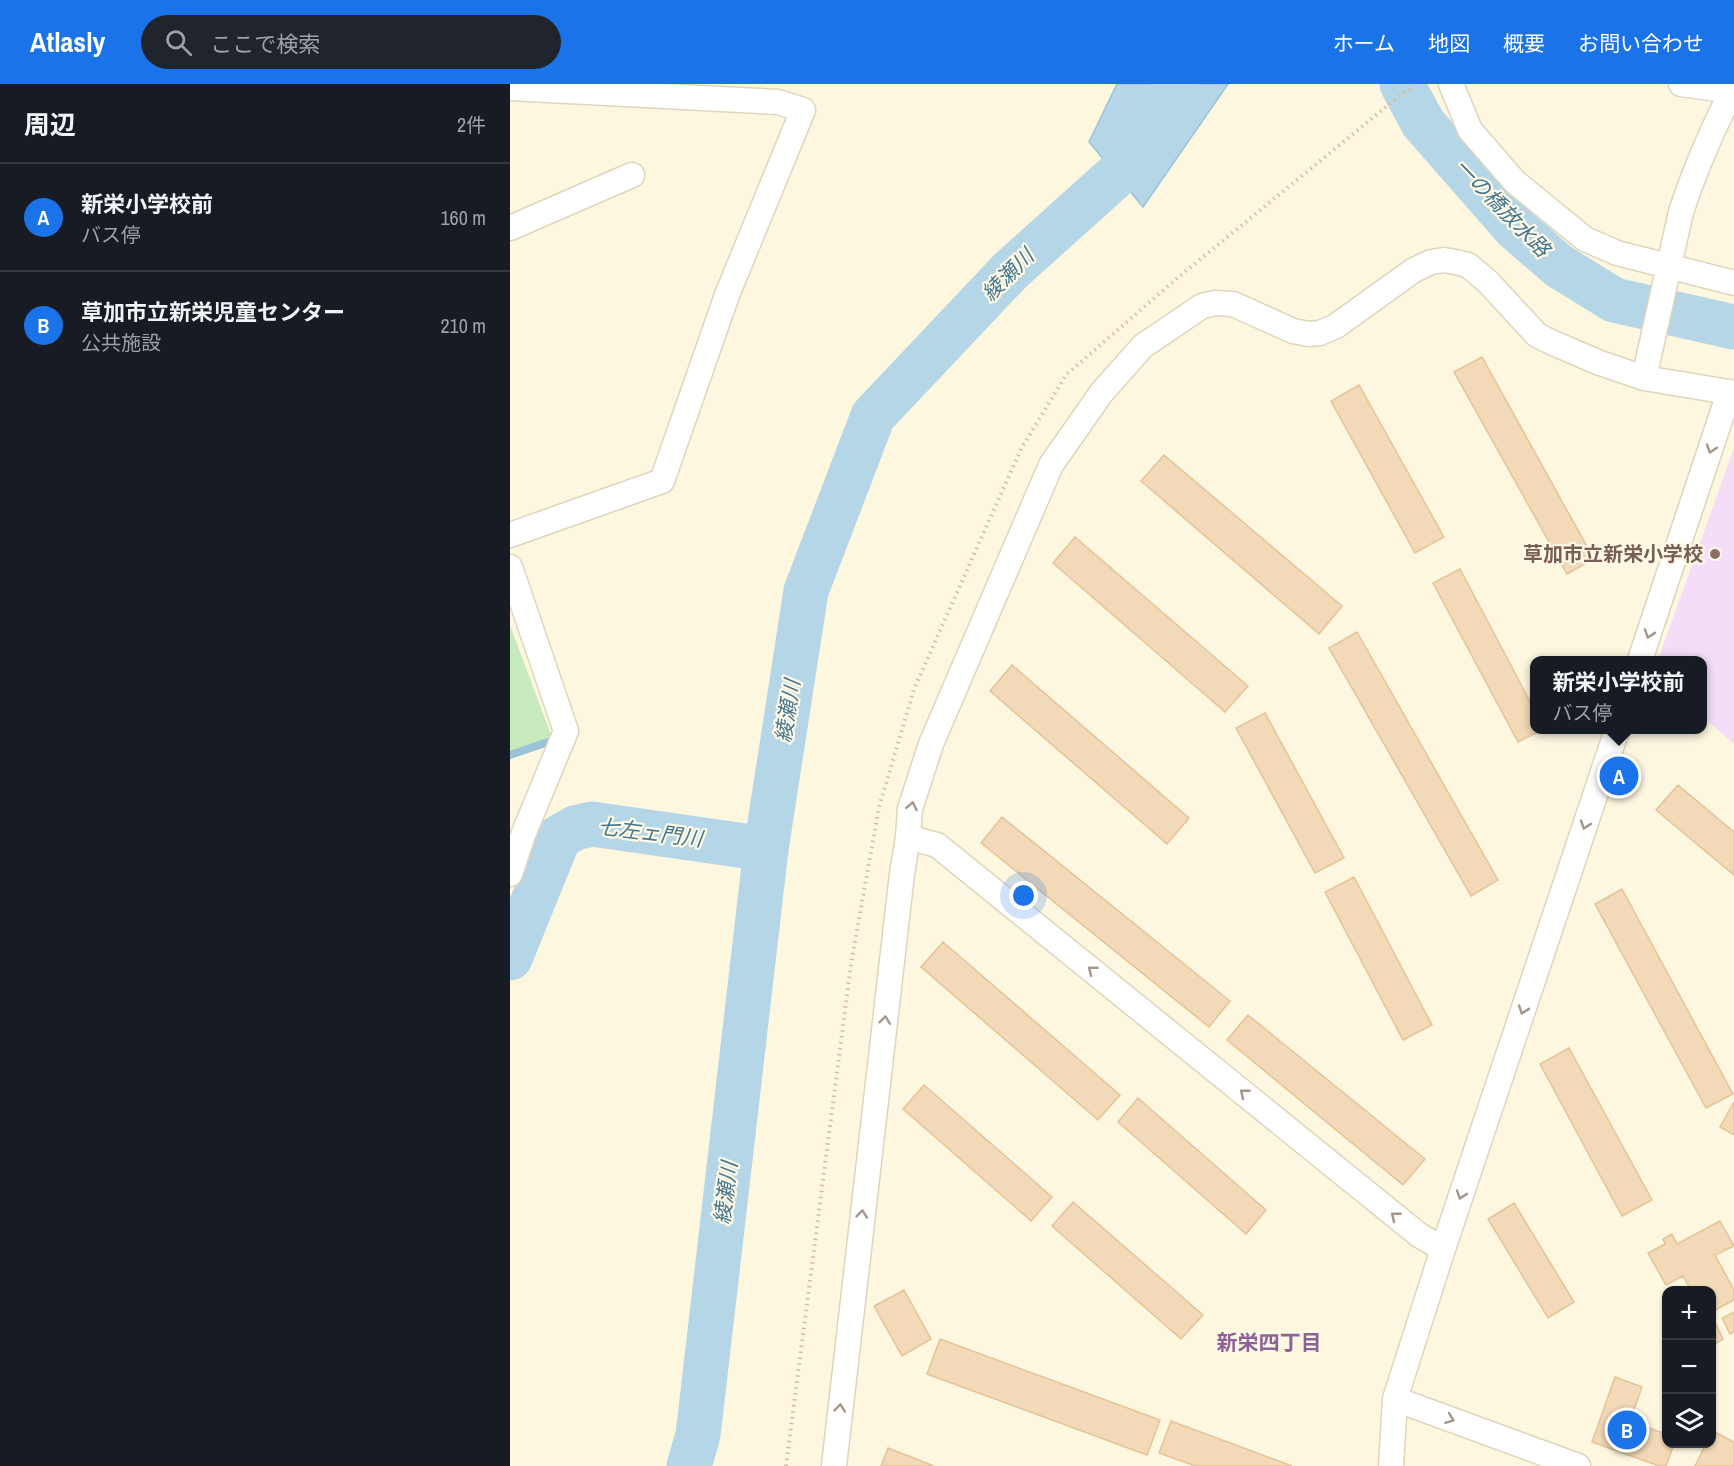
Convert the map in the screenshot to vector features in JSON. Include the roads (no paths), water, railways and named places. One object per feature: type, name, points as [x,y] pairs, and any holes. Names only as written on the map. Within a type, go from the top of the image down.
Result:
[{"type":"street","points":[[1451,84],[1470,130],[1515,182],[1585,238],[1666,277],[1734,283]]},
{"type":"street","points":[[1644,378],[1689,187],[1712,131],[1733,89],[1682,84]]},
{"type":"street","points":[[510,88],[782,93],[803,110],[727,295],[662,481],[510,536]]},
{"type":"street","points":[[510,228],[632,175]]},
{"type":"street","points":[[834,1466],[910,809],[931,744],[1051,465],[1102,392],[1143,346],[1202,306],[1215,303],[1233,304],[1293,331],[1309,334],[1320,333],[1336,326],[1414,270],[1431,262],[1444,260],[1468,265],[1488,282],[1537,334],[1600,363],[1644,378],[1731,393],[1641,656]]},
{"type":"street","points":[[510,567],[566,731],[523,835],[510,874]]},
{"type":"street","points":[[1391,1466],[1395,1399],[1615,734]]},
{"type":"street","points":[[908,837],[936,845],[1419,1235],[1443,1249]]},
{"type":"street","points":[[1395,1399],[1578,1466]]},
{"type":"water","points":[[1117,84],[1228,84],[1143,207],[1089,142]]},
{"type":"waterway","name":"綾瀬川","points":[[689,1466],[698,1435],[766,849],[806,591],[873,416],[1010,271],[1129,164],[1176,84]]},
{"type":"waterway","name":"一の橋放水路","points":[[1402,84],[1423,123],[1515,228],[1559,266],[1614,300],[1734,327]]},
{"type":"waterway","points":[[510,755],[557,739]]},
{"type":"waterway","name":"七左ェ門川","points":[[510,958],[559,837],[575,828],[592,824],[766,849]]},
{"type":"place","name":"草加市立新栄小学校","points":[[1715,554]]},
{"type":"place","name":"新栄小学校前","points":[[1619,776]]},
{"type":"place","name":"草加市立新栄児童センター","points":[[1627,1430]]},
{"type":"district","name":"新栄四丁目","points":[[1269,1343]]}]
